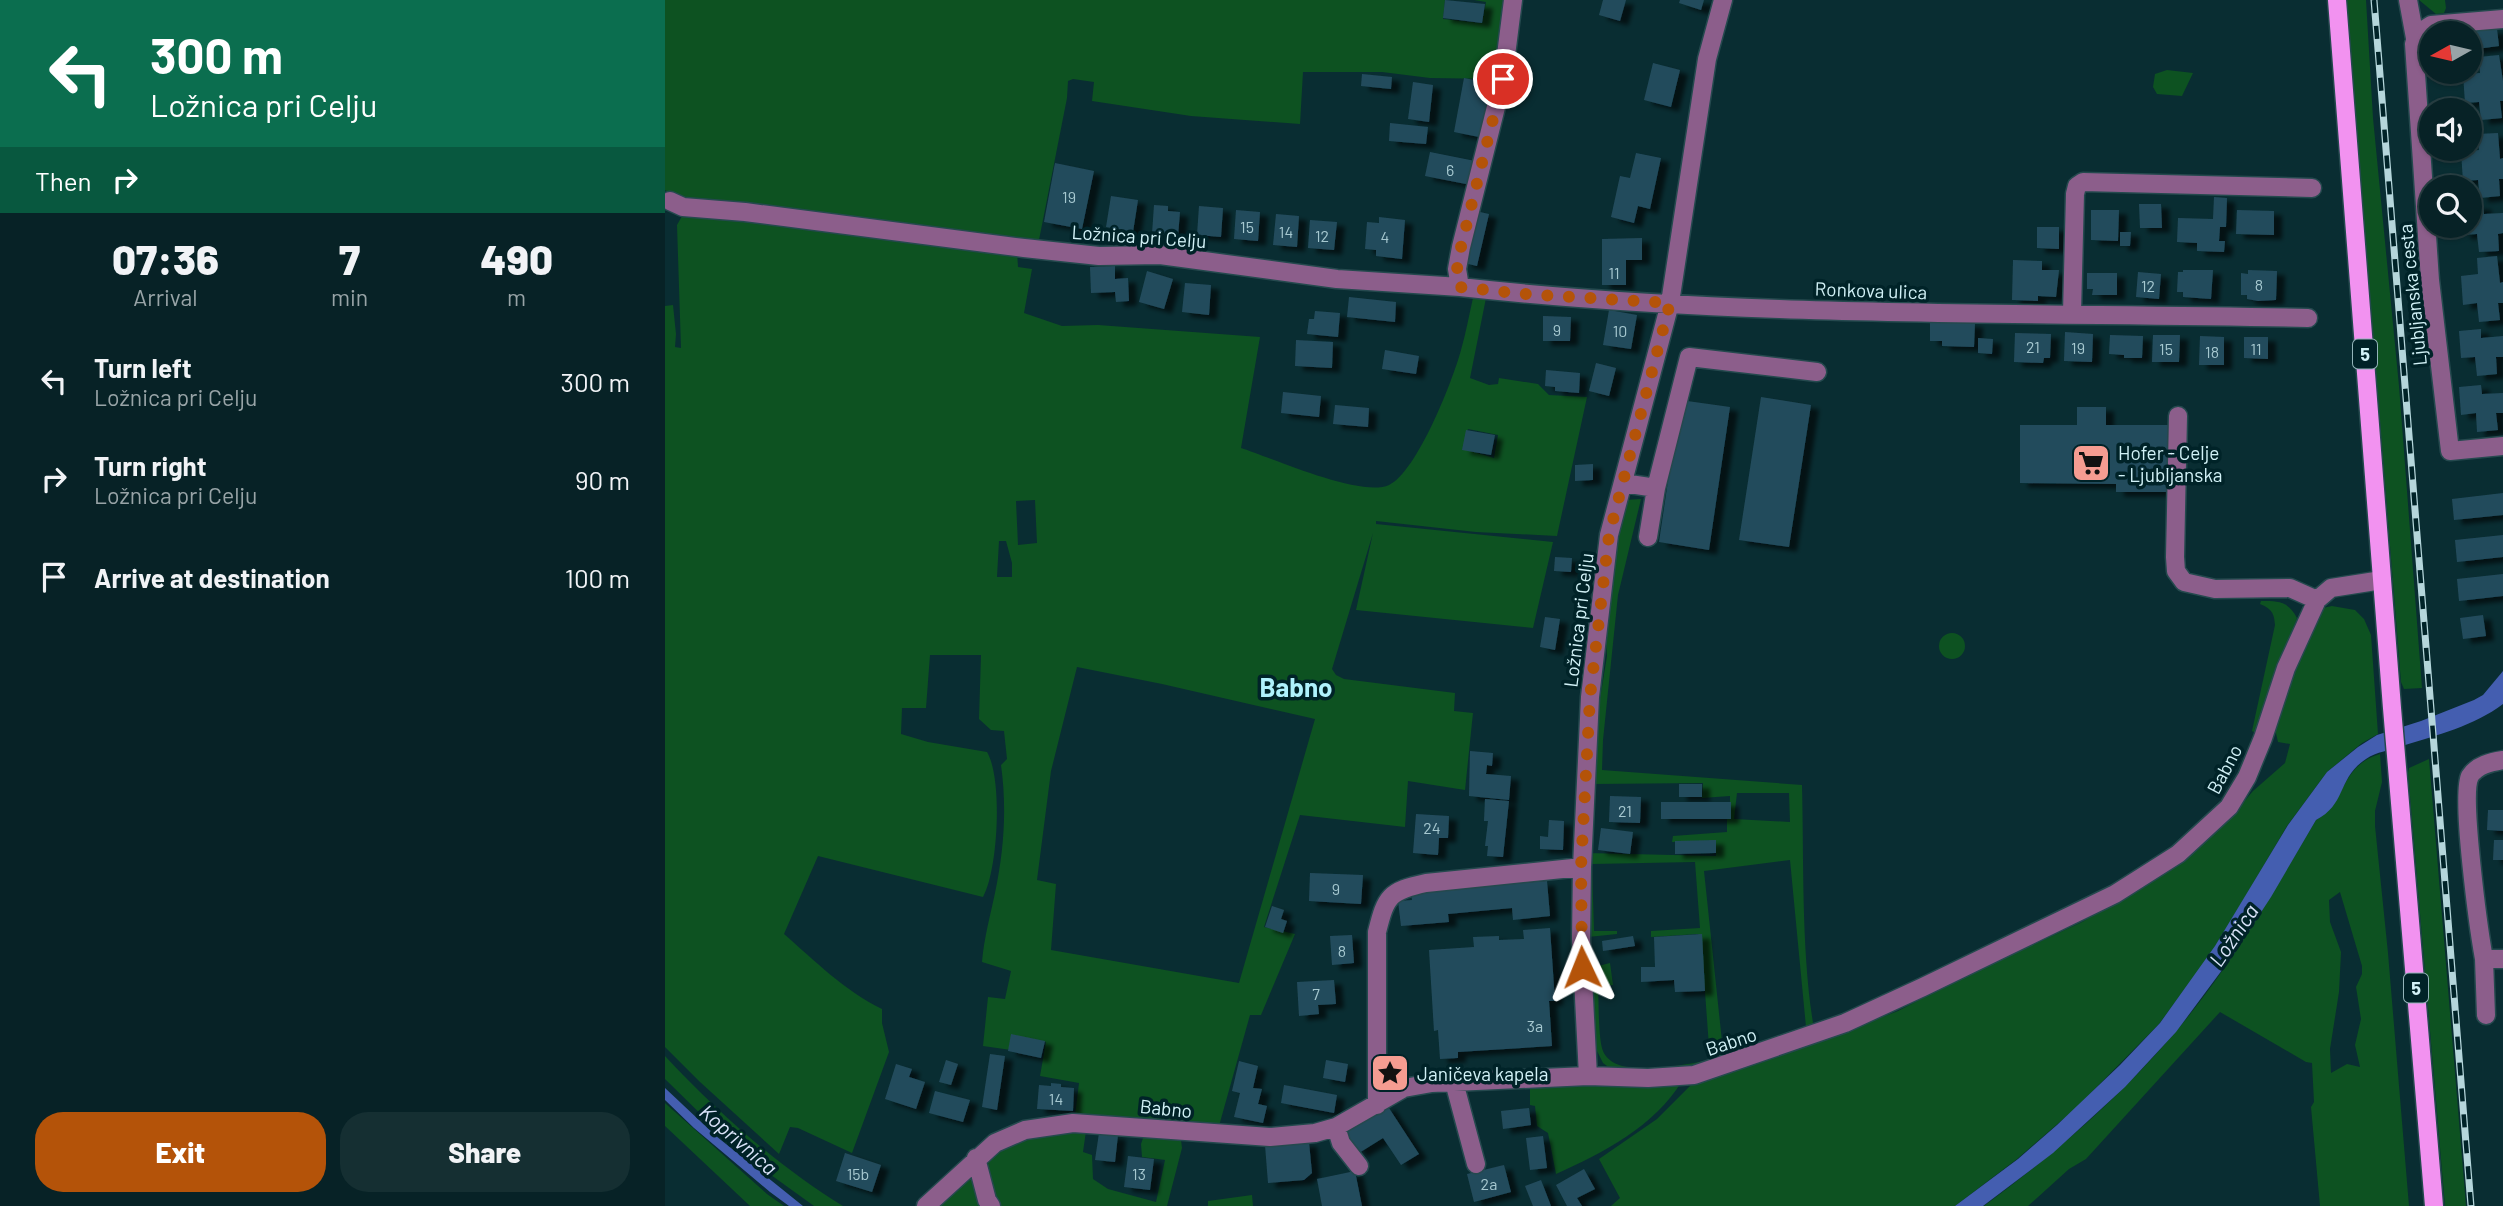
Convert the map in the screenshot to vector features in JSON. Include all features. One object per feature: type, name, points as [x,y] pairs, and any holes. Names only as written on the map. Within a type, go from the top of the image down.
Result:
[{"type":"main road","name":"5","points":[[2337,0],[2434,1206]]},
{"type":"street","points":[[1459,287],[1457,269],[1461,247],[1503,79],[1513,0]]},
{"type":"street","name":"Ložnica pri Celju","points":[[1588,1076],[1581,939],[1581,867],[1590,697],[1609,535],[1670,303],[1707,59],[1723,0]]},
{"type":"street","name":"Ljubljanska cesta","points":[[2408,0],[2415,38],[2430,280],[2450,451],[2503,446]]},
{"type":"street","points":[[2415,38],[2421,29],[2431,25],[2503,19]]},
{"type":"street","points":[[2072,313],[2075,194],[2077,186],[2083,182],[2312,188]]},
{"type":"street","name":"Ložnica pri Celju","points":[[670,201],[683,207],[1099,256],[1160,255],[1338,279],[1670,303]]},
{"type":"street","name":"Ronkova ulica","points":[[1670,303],[1980,315],[2072,313],[2308,318]]},
{"type":"street","points":[[1648,537],[1656,488],[1689,357],[1817,372]]},
{"type":"street","points":[[2178,416],[2175,557],[2176,571],[2184,582],[2215,589],[2290,588],[2317,600],[2331,588],[2382,580]]},
{"type":"street","points":[[1622,483],[1656,488]]},
{"type":"street","name":"Babno","points":[[926,1206],[995,1143],[1025,1130],[1073,1123],[1270,1136],[1315,1133],[1336,1127],[1404,1088],[1454,1082],[1694,1075],[1845,1023],[2115,894],[2178,854],[2229,807],[2247,776],[2263,738],[2286,668],[2317,600]]},
{"type":"street","points":[[2487,1015],[2484,959],[2470,846],[2469,778],[2475,770],[2488,763],[2503,760]]},
{"type":"street","points":[[1377,1105],[1377,932],[1389,897],[1401,888],[1426,883],[1581,867]]},
{"type":"street","points":[[2484,959],[2503,959]]},
{"type":"street","points":[[1454,1082],[1476,1164]]},
{"type":"street","points":[[1336,1127],[1341,1143],[1359,1166]]},
{"type":"street","points":[[976,1158],[991,1206]]},
{"type":"green space","points":[[665,0],[1445,0],[1443,19],[1482,23],[1486,2],[1474,0],[1510,0],[1498,79],[1430,78],[1382,72],[1303,72],[1300,124],[1191,116],[1092,101],[1094,82],[1073,79],[1068,81],[1038,245],[677,198],[665,190]]},
{"type":"green space","points":[[2346,0],[2366,0],[2373,118],[2399,386],[2422,688],[2404,689],[2401,682]]},
{"type":"green space","points":[[2419,0],[2445,0],[2444,13],[2436,14]]},
{"type":"green space","points":[[2167,70],[2193,73],[2182,96],[2157,94],[2153,87],[2155,74]]},
{"type":"green space","points":[[691,212],[1017,251],[1018,267],[1032,269],[1024,313],[1062,326],[1098,325],[1260,337],[1241,448],[1316,475],[1358,486],[1376,488],[1389,485],[1400,477],[1411,463],[1433,424],[1457,364],[1473,298],[1486,298],[1470,378],[1489,385],[1498,384],[1499,378],[1538,384],[1549,395],[1587,397],[1557,536],[1476,532],[1376,521],[1376,524],[1553,542],[1533,628],[1356,610],[1373,533],[1332,669],[1344,679],[1455,693],[1454,711],[1473,713],[1465,790],[1408,781],[1405,827],[1300,815],[1264,927],[1295,934],[1261,1015],[1250,1015],[1219,1126],[1075,1116],[1079,1083],[1040,1076],[1046,1042],[1013,1035],[1011,1050],[983,1046],[988,997],[1005,999],[1011,971],[982,962],[1001,861],[1004,813],[1001,765],[1007,759],[1004,731],[991,730],[979,719],[981,655],[930,655],[926,708],[902,708],[901,734],[928,742],[987,752],[995,782],[997,824],[992,867],[983,897],[818,856],[784,934],[843,984],[882,1009],[882,1023],[889,1052],[852,1153],[798,1128],[790,1127],[779,1154],[665,1047],[665,306],[673,305],[675,347],[681,348],[677,225],[682,216]],"holes":[[[1468,429],[1498,435],[1494,458],[1464,449]],[[1035,500],[1037,543],[1018,545],[1016,501]],[[999,541],[1006,541],[1012,563],[1012,577],[997,577]],[[1077,667],[1315,719],[1239,983],[1051,950],[1056,884],[1037,880],[1051,771]]]},
{"type":"green space","points":[[1641,499],[1618,595],[1602,770],[1802,785],[1805,939],[1814,1029],[1698,1066],[1651,1071],[1611,1069],[1603,1063],[1595,1047],[1588,961],[1597,960],[1598,966],[1610,963],[1613,985],[1598,986],[1601,1045],[1610,1060],[1621,1066],[1652,1068],[1710,1060],[1698,934],[1651,937],[1651,931],[1700,928],[1695,862],[1592,864],[1594,931],[1617,931],[1617,934],[1588,937],[1586,853],[1716,856],[1716,841],[1672,842],[1673,836],[1727,832],[1730,796],[1702,798],[1703,783],[1592,784],[1598,711],[1607,656],[1605,624],[1625,500]],"holes":[[[1737,793],[1789,793],[1790,822],[1734,819]],[[1790,860],[1806,1027],[1733,1051],[1723,1051],[1704,871]]]},
{"type":"green space","points":[[2261,601],[2282,603],[2290,608],[2297,618],[2257,734],[2252,731],[2275,625],[2272,612],[2260,604]]},
{"type":"green space","points":[[2332,606],[2355,610],[2364,619],[2371,635],[2378,734],[2362,743],[2327,772],[2287,826],[2216,946],[2159,1024],[2076,1108],[2017,1159],[1955,1206],[1611,1206],[1620,1198],[1599,1159],[1657,1119],[1695,1081],[1780,1055],[1898,1011],[1951,983],[2082,922],[2162,875],[2200,847],[2253,791],[2285,763],[2290,744],[2278,742],[2275,729],[2292,675],[2315,617],[2323,608]]},
{"type":"green space","points":[[1952,633],[1961,637],[1965,646],[1961,655],[1952,659],[1943,655],[1939,646],[1943,637]]},
{"type":"green space","points":[[2380,754],[2382,782],[2375,811],[2375,826],[2409,1206],[2320,1206],[2311,1107],[2314,1102],[2312,1063],[2220,1012],[2086,1159],[2069,1169],[2028,1206],[1984,1206],[2083,1126],[2129,1083],[2172,1036],[2231,958],[2316,820],[2333,805],[2350,776],[2367,760]],"holes":[[[2340,892],[2362,974],[2356,987],[2361,1019],[2355,1045],[2360,1067],[2347,1064],[2331,1073],[2330,1049],[2339,992],[2341,952],[2330,922],[2329,900]]]},
{"type":"green space","points":[[2429,759],[2466,1206],[2445,1206],[2408,773],[2409,768]]},
{"type":"green space","points":[[665,1056],[749,1137],[795,1174],[843,1206],[814,1206],[718,1131],[665,1079]]},
{"type":"green space","points":[[1682,1081],[1658,1112],[1643,1125],[1592,1157],[1556,1174],[1548,1133],[1537,1126],[1535,1106],[1530,1105],[1530,1085]]},
{"type":"green space","points":[[665,1103],[784,1206],[750,1206],[665,1126]]},
{"type":"green space","points":[[1086,1131],[1083,1152],[1092,1155],[1093,1179],[1108,1189],[1156,1202],[1165,1160],[1142,1157],[1141,1144],[1144,1135],[1181,1140],[1182,1148],[1167,1206],[996,1206],[984,1164],[995,1154],[1031,1137]]},
{"type":"green space","points":[[974,1173],[984,1206],[936,1206]]},
{"type":"green space","points":[[1252,1195],[1253,1206],[1208,1206],[1208,1201]]},
{"type":"water","name":"Ložnica","points":[[2503,671],[2503,704],[2492,712],[2455,729],[2374,755],[2357,766],[2333,806],[2316,820],[2231,958],[2176,1032],[2125,1087],[2053,1153],[1983,1206],[1955,1206],[2018,1159],[2057,1125],[2160,1023],[2215,946],[2288,825],[2327,772],[2377,735],[2421,721],[2483,695]]},
{"type":"water","points":[[665,1088],[716,1136],[803,1206],[789,1206],[694,1128],[665,1100]]},
{"type":"building","points":[[1445,0],[1485,4],[1482,23],[1443,18]]},
{"type":"building","points":[[1603,0],[1626,0],[1620,21],[1599,15]]},
{"type":"building","points":[[1680,0],[1704,0],[1701,10],[1679,3]]},
{"type":"building","points":[[2497,29],[2499,46],[2482,48],[2482,31]]},
{"type":"building","points":[[2499,55],[2503,81],[2503,101],[2500,101],[2502,118],[2482,120],[2482,98],[2465,98],[2464,84],[2482,84],[2482,57]]},
{"type":"building","points":[[1653,63],[1680,70],[1671,107],[1644,100]]},
{"type":"building","points":[[1362,74],[1392,77],[1391,89],[1361,86]]},
{"type":"building","points":[[1464,78],[1495,84],[1484,138],[1454,132]]},
{"type":"building","points":[[1413,82],[1433,85],[1429,122],[1408,119]]},
{"type":"building","points":[[1390,123],[1428,127],[1426,144],[1389,141]]},
{"type":"building","points":[[2498,133],[2500,159],[2503,158],[2503,179],[2499,179],[2500,196],[2482,198],[2482,175],[2463,175],[2462,161],[2482,161],[2482,134]]},
{"type":"building","points":[[1430,152],[1475,161],[1471,185],[1425,176]]},
{"type":"building","points":[[1636,153],[1661,158],[1650,209],[1638,206],[1634,223],[1611,217],[1620,176],[1630,178]]},
{"type":"building","points":[[1055,163],[1094,171],[1082,229],[1044,222]]},
{"type":"building","points":[[1111,196],[1138,200],[1133,232],[1106,227]]},
{"type":"building","points":[[2214,197],[2227,198],[2226,227],[2220,227],[2219,241],[2225,241],[2224,252],[2197,251],[2197,243],[2177,242],[2178,218],[2213,219]]},
{"type":"building","points":[[2139,204],[2161,204],[2162,228],[2140,228]]},
{"type":"building","points":[[1154,205],[1168,206],[1168,211],[1180,212],[1178,236],[1152,234]]},
{"type":"building","points":[[2482,205],[2484,214],[2503,213],[2503,233],[2498,234],[2499,251],[2479,252],[2477,238],[2482,238]]},
{"type":"building","points":[[1199,206],[1223,208],[1221,237],[1197,235]]},
{"type":"building","points":[[1236,210],[1260,212],[1258,241],[1234,239]]},
{"type":"building","points":[[1471,210],[1489,214],[1477,266],[1464,263]]},
{"type":"building","points":[[2091,210],[2119,210],[2118,241],[2091,240]]},
{"type":"building","points":[[2237,210],[2274,211],[2274,235],[2236,234]]},
{"type":"building","points":[[1276,214],[1299,216],[1297,247],[1273,245]]},
{"type":"building","points":[[1379,217],[1405,220],[1402,259],[1376,256],[1376,250],[1365,249],[1367,222],[1379,223]]},
{"type":"building","points":[[1310,220],[1337,222],[1334,250],[1308,248]]},
{"type":"building","points":[[2037,227],[2059,227],[2059,249],[2037,248]]},
{"type":"building","points":[[2120,232],[2131,232],[2130,246],[2120,246]]},
{"type":"building","points":[[1642,238],[1642,260],[1626,260],[1626,285],[1602,285],[1602,239]]},
{"type":"building","points":[[2497,256],[2500,283],[2503,282],[2503,303],[2498,303],[2500,320],[2479,322],[2477,303],[2463,305],[2461,276],[2478,274],[2477,258]]},
{"type":"building","points":[[2013,260],[2042,261],[2042,270],[2059,270],[2056,297],[2038,296],[2038,301],[2012,300]]},
{"type":"building","points":[[1115,266],[1115,279],[1128,278],[1129,301],[1116,302],[1115,292],[1091,293],[1090,267]]},
{"type":"building","points":[[2213,270],[2211,299],[2183,297],[2183,292],[2177,292],[2178,272]]},
{"type":"building","points":[[2248,270],[2277,271],[2276,300],[2258,301],[2241,295],[2241,273],[2248,274]]},
{"type":"building","points":[[1147,271],[1173,279],[1164,309],[1139,302]]},
{"type":"building","points":[[2138,272],[2161,274],[2159,299],[2136,297]]},
{"type":"building","points":[[2087,273],[2117,273],[2117,295],[2092,295],[2093,289],[2087,289]]},
{"type":"building","points":[[1185,283],[1211,285],[1209,315],[1182,312]]},
{"type":"building","points":[[1349,297],[1396,302],[1395,322],[1347,317]]},
{"type":"building","points":[[1609,310],[1637,315],[1631,349],[1603,345]]},
{"type":"building","points":[[1315,311],[1340,313],[1338,337],[1307,334],[1309,319],[1314,319]]},
{"type":"building","points":[[1543,316],[1571,317],[1570,341],[1543,341]]},
{"type":"building","points":[[1930,322],[1975,323],[1974,347],[1942,346],[1942,341],[1930,341]]},
{"type":"building","points":[[2481,329],[2481,338],[2503,336],[2503,357],[2496,357],[2497,374],[2477,376],[2475,357],[2461,358],[2459,331]]},
{"type":"building","points":[[2065,332],[2093,334],[2092,362],[2064,361]]},
{"type":"building","points":[[2015,333],[2051,334],[2050,358],[2044,358],[2043,363],[2014,362]]},
{"type":"building","points":[[2110,335],[2143,336],[2142,358],[2124,358],[2124,355],[2109,354]]},
{"type":"building","points":[[2153,335],[2180,335],[2179,362],[2152,362]]},
{"type":"building","points":[[2200,336],[2224,337],[2224,365],[2199,365]]},
{"type":"building","points":[[2244,337],[2268,337],[2268,359],[2244,358]]},
{"type":"building","points":[[1978,338],[1993,339],[1992,354],[1978,353]]},
{"type":"building","points":[[1296,340],[1333,342],[1332,368],[1295,366]]},
{"type":"building","points":[[1385,350],[1419,356],[1416,374],[1382,369]]},
{"type":"building","points":[[1596,363],[1616,368],[1609,396],[1589,391]]},
{"type":"building","points":[[1546,370],[1580,373],[1579,393],[1555,391],[1555,387],[1545,386]]},
{"type":"building","points":[[2481,385],[2482,394],[2503,393],[2503,413],[2496,413],[2498,430],[2477,432],[2476,413],[2461,415],[2459,387]]},
{"type":"building","points":[[1283,392],[1321,396],[1319,417],[1281,413]]},
{"type":"building","points":[[1761,397],[1811,405],[1789,547],[1739,540]]},
{"type":"building","points":[[1680,400],[1730,407],[1709,550],[1659,542]]},
{"type":"building","points":[[1335,405],[1369,408],[1368,427],[1333,424]]},
{"type":"building","name":"Hofer - Celje - Ljubljanska","points":[[2077,407],[2106,407],[2106,425],[2169,425],[2169,492],[2116,492],[2116,484],[2020,483],[2020,425],[2077,425]]},
{"type":"building","points":[[1466,430],[1495,435],[1491,455],[1462,450]]},
{"type":"building","points":[[1593,464],[1593,480],[1575,481],[1575,465]]},
{"type":"building","points":[[2503,493],[2503,515],[2454,520],[2452,499]]},
{"type":"building","points":[[2503,535],[2503,557],[2457,562],[2455,540]]},
{"type":"building","points":[[1555,557],[1572,558],[1571,572],[1554,571]]},
{"type":"building","points":[[2503,574],[2503,596],[2459,601],[2457,579]]},
{"type":"building","points":[[2483,615],[2486,636],[2463,639],[2460,618]]},
{"type":"building","points":[[1545,617],[1560,619],[1555,650],[1540,647]]},
{"type":"building","points":[[1470,751],[1493,753],[1492,766],[1487,765],[1486,774],[1511,776],[1509,800],[1469,796]]},
{"type":"building","points":[[1679,784],[1702,784],[1702,797],[1679,797]]},
{"type":"building","points":[[1610,796],[1641,797],[1640,823],[1609,822]]},
{"type":"building","points":[[1485,799],[1509,801],[1503,857],[1487,856],[1488,846],[1485,846],[1488,821],[1484,821]]},
{"type":"building","points":[[1661,802],[1731,802],[1731,819],[1661,819]]},
{"type":"building","points":[[2488,810],[2503,810],[2503,831],[2487,830]]},
{"type":"building","points":[[1416,814],[1449,816],[1448,838],[1439,838],[1438,855],[1413,853]]},
{"type":"building","points":[[1549,820],[1564,821],[1563,850],[1540,849],[1540,836],[1548,837]]},
{"type":"building","points":[[1601,828],[1633,832],[1630,854],[1598,850]]},
{"type":"building","points":[[1716,840],[1716,853],[1675,854],[1675,841]]},
{"type":"building","points":[[2494,840],[2503,840],[2503,860],[2493,860]]},
{"type":"building","points":[[1310,873],[1363,875],[1361,904],[1309,901]]},
{"type":"building","points":[[1547,881],[1550,916],[1513,920],[1512,908],[1448,914],[1449,922],[1401,926],[1398,901],[1412,900],[1411,892]]},
{"type":"building","points":[[1272,906],[1284,910],[1281,919],[1287,921],[1283,933],[1265,927]]},
{"type":"building","points":[[1550,928],[1555,1001],[1549,1001],[1552,1046],[1458,1052],[1458,1058],[1440,1059],[1438,1030],[1434,1031],[1429,950],[1474,947],[1473,937],[1524,939],[1523,930]]},
{"type":"building","points":[[1702,934],[1705,991],[1675,992],[1674,980],[1641,982],[1641,967],[1655,967],[1654,937]]},
{"type":"building","points":[[1352,935],[1354,963],[1332,965],[1330,936]]},
{"type":"building","points":[[1633,936],[1635,946],[1603,951],[1602,941]]},
{"type":"building","points":[[1334,980],[1336,1004],[1318,1005],[1319,1014],[1299,1016],[1297,982]]},
{"type":"building","points":[[1011,1034],[1045,1041],[1041,1058],[1008,1051]]},
{"type":"building","points":[[990,1054],[1005,1056],[997,1110],[982,1107]]},
{"type":"building","points":[[946,1060],[958,1064],[951,1085],[939,1082]]},
{"type":"building","points":[[1326,1060],[1348,1064],[1345,1082],[1323,1078]]},
{"type":"building","points":[[1239,1061],[1258,1066],[1253,1088],[1262,1089],[1258,1104],[1267,1106],[1263,1123],[1234,1117],[1240,1093],[1232,1091]]},
{"type":"building","points":[[896,1064],[912,1069],[909,1077],[925,1082],[916,1109],[885,1099]]},
{"type":"building","points":[[1390,1065],[1398,1071],[1391,1082],[1383,1076]]},
{"type":"building","points":[[1051,1083],[1074,1088],[1073,1111],[1037,1109],[1039,1085],[1051,1086]]},
{"type":"building","points":[[1284,1085],[1337,1095],[1334,1113],[1281,1103]]},
{"type":"building","points":[[935,1091],[970,1100],[963,1122],[929,1113]]},
{"type":"building","points":[[1387,1105],[1419,1154],[1401,1165],[1383,1138],[1359,1153],[1345,1132]]},
{"type":"building","points":[[1529,1108],[1531,1125],[1503,1129],[1501,1111]]},
{"type":"building","points":[[1099,1133],[1118,1135],[1115,1162],[1095,1160]]},
{"type":"building","points":[[1543,1136],[1547,1168],[1530,1170],[1526,1138]]},
{"type":"building","points":[[1309,1142],[1312,1173],[1304,1180],[1268,1183],[1265,1145]]},
{"type":"building","points":[[845,1153],[881,1165],[872,1192],[836,1181]]},
{"type":"building","points":[[1128,1156],[1154,1159],[1150,1190],[1124,1187]]},
{"type":"building","points":[[1504,1165],[1511,1192],[1474,1202],[1467,1174]]},
{"type":"building","points":[[1584,1169],[1595,1189],[1577,1198],[1582,1206],[1567,1206],[1556,1185]]},
{"type":"building","points":[[1355,1171],[1362,1206],[1322,1206],[1317,1179]]},
{"type":"building","points":[[1541,1180],[1551,1206],[1533,1206],[1525,1186]]},
{"type":"railway","points":[[2374,0],[2471,1206]]},
{"type":"place","name":"Hofer - Celje - Ljubljanska","points":[[2091,463]]},
{"type":"place","name":"Janičeva kapela","points":[[1390,1073]]},
{"type":"district","name":"Babno","points":[[1296,686]]},
{"type":"route","points":[[1503,79],[1461,247],[1457,269],[1459,287],[1670,303],[1609,535],[1590,697],[1581,867],[1582,967]]},
{"type":"water label","name":"Koprivnica","points":[[739,1139]]}]
